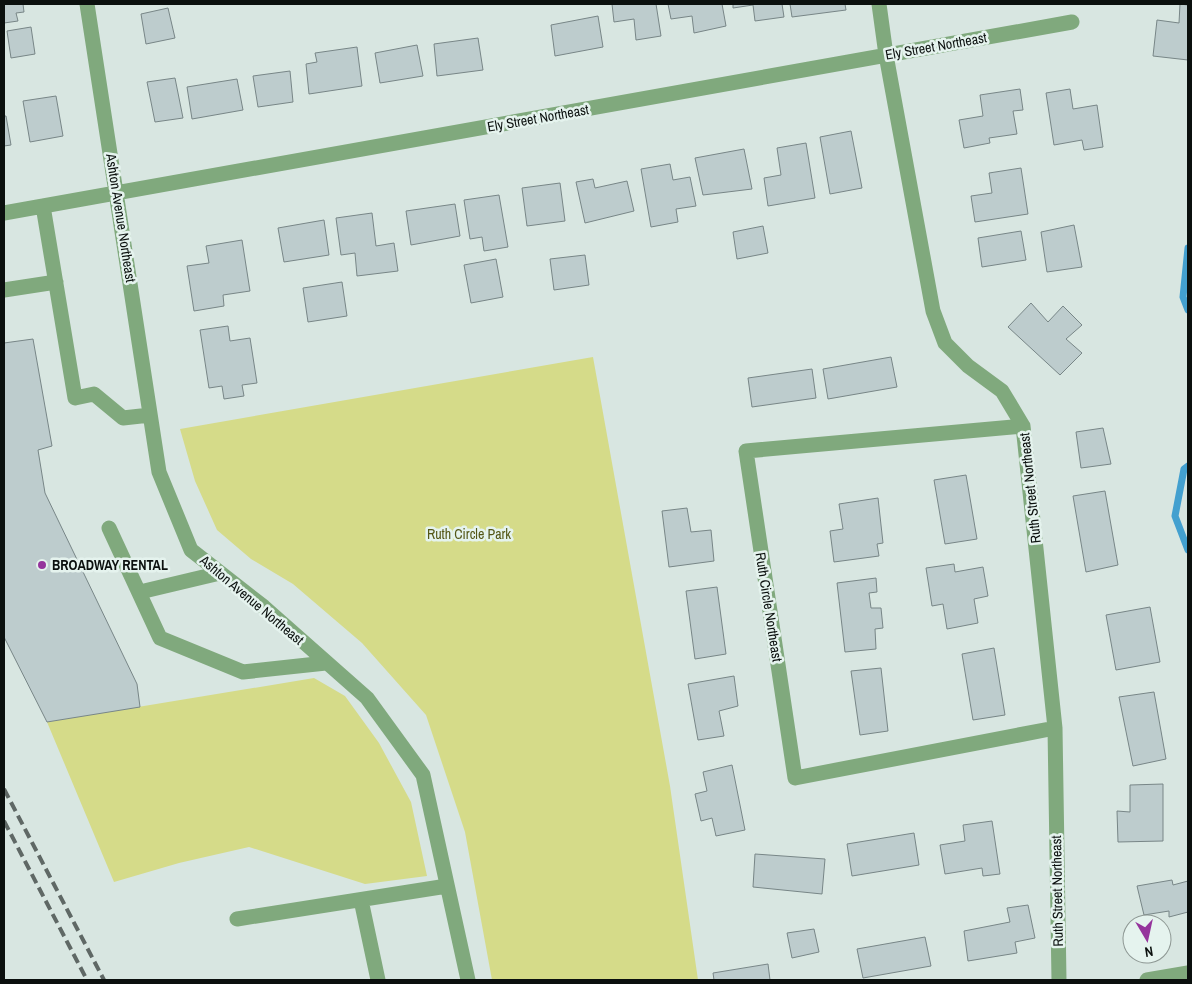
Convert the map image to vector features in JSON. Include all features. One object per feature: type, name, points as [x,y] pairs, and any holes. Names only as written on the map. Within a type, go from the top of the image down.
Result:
[{"type":"street","name":"Ashton Avenue Northeast","points":[[87,4],[159,472],[191,550],[264,607],[367,698],[423,775],[468,980]]},
{"type":"street","name":"Ruth Street Northeast","points":[[879,4],[886,55],[933,311],[945,343],[968,366],[1002,391],[1023,426],[1054,728],[1059,980]]},
{"type":"street","name":"Ely Street Northeast","points":[[4,213],[1072,22]]},
{"type":"street","points":[[43,206],[75,398],[94,394],[123,418],[150,415]]},
{"type":"street","points":[[4,290],[56,282]]},
{"type":"street","name":"Ruth Circle Northeast","points":[[1023,426],[746,451],[795,778],[1054,728]]},
{"type":"street","points":[[109,528],[160,638],[243,672],[326,663]]},
{"type":"street","points":[[140,592],[220,573]]},
{"type":"street","points":[[238,919],[447,886]]},
{"type":"street","points":[[361,900],[378,980]]},
{"type":"street","points":[[1147,980],[1188,974]]},
{"type":"green space","name":"Ruth Circle Park","points":[[593,357],[670,786],[698,980],[492,980],[465,832],[426,715],[362,643],[293,584],[251,559],[217,530],[195,481],[180,429]]},
{"type":"green space","points":[[314,678],[345,696],[379,743],[411,802],[427,876],[365,884],[249,847],[179,863],[114,882],[47,722]]},
{"type":"building","points":[[4,4],[23,4],[24,12],[16,13],[18,21],[4,23]]},
{"type":"building","points":[[612,4],[656,4],[661,36],[636,40],[634,19],[614,22]]},
{"type":"building","points":[[668,4],[722,4],[726,26],[694,33],[692,16],[671,19]]},
{"type":"building","points":[[733,4],[782,4],[784,17],[755,21],[753,5],[733,8]]},
{"type":"building","points":[[790,4],[845,4],[846,10],[792,17]]},
{"type":"building","points":[[1180,4],[1188,5],[1188,60],[1153,56],[1157,20],[1179,23]]},
{"type":"building","points":[[168,8],[175,38],[146,44],[141,14]]},
{"type":"building","points":[[598,16],[603,47],[555,56],[551,25]]},
{"type":"building","points":[[31,27],[35,54],[11,58],[7,31]]},
{"type":"building","points":[[478,38],[483,70],[437,76],[434,44]]},
{"type":"building","points":[[417,45],[423,76],[380,83],[375,53]]},
{"type":"building","points":[[357,47],[362,86],[309,94],[306,64],[317,62],[315,53]]},
{"type":"building","points":[[290,71],[293,102],[258,107],[253,76]]},
{"type":"building","points":[[175,78],[183,118],[155,122],[147,82]]},
{"type":"building","points":[[237,79],[243,110],[192,119],[187,87]]},
{"type":"building","points":[[1020,89],[1023,110],[1013,111],[1017,134],[989,138],[990,143],[964,148],[959,120],[983,116],[980,95]]},
{"type":"building","points":[[1070,89],[1073,109],[1097,105],[1103,147],[1084,150],[1082,140],[1054,145],[1046,93]]},
{"type":"building","points":[[56,96],[63,136],[30,142],[23,101]]},
{"type":"building","points":[[4,116],[6,116],[11,145],[4,146]]},
{"type":"building","points":[[851,131],[862,188],[830,194],[820,137]]},
{"type":"building","points":[[806,143],[815,198],[768,206],[764,178],[781,175],[777,148]]},
{"type":"building","points":[[744,149],[752,189],[703,195],[695,158]]},
{"type":"building","points":[[670,164],[673,180],[690,177],[696,206],[676,209],[678,222],[651,227],[641,169]]},
{"type":"building","points":[[1021,168],[1028,214],[975,222],[971,196],[992,193],[989,173]]},
{"type":"building","points":[[593,179],[595,188],[627,181],[634,211],[585,223],[576,182]]},
{"type":"building","points":[[560,183],[565,221],[527,226],[522,188]]},
{"type":"building","points":[[499,195],[508,247],[484,251],[482,237],[470,239],[464,200]]},
{"type":"building","points":[[455,204],[460,236],[411,245],[406,211]]},
{"type":"building","points":[[372,213],[376,246],[394,243],[398,271],[357,276],[355,253],[341,255],[336,218]]},
{"type":"building","points":[[324,220],[329,255],[284,262],[278,228]]},
{"type":"building","points":[[1074,225],[1082,267],[1047,272],[1041,232]]},
{"type":"building","points":[[763,226],[768,253],[737,259],[733,232]]},
{"type":"building","points":[[1021,231],[1026,260],[982,267],[978,238]]},
{"type":"building","points":[[242,240],[250,291],[223,295],[224,306],[194,311],[187,266],[209,263],[206,246]]},
{"type":"building","points":[[585,255],[589,285],[554,290],[550,259]]},
{"type":"building","points":[[496,259],[503,297],[471,303],[464,265]]},
{"type":"building","points":[[342,282],[347,316],[308,322],[303,288]]},
{"type":"building","points":[[1031,303],[1048,322],[1063,306],[1082,325],[1066,339],[1082,353],[1060,375],[1008,327]]},
{"type":"building","points":[[228,326],[230,341],[250,338],[257,383],[242,385],[244,396],[224,399],[222,386],[209,388],[200,330]]},
{"type":"building","name":"BROADWAY RENTAL","points":[[33,339],[52,446],[38,450],[45,493],[137,684],[140,707],[47,722],[4,637],[4,343]]},
{"type":"building","points":[[891,357],[897,387],[828,399],[823,369]]},
{"type":"building","points":[[812,369],[816,398],[752,407],[748,378]]},
{"type":"building","points":[[1103,428],[1111,464],[1081,468],[1076,432]]},
{"type":"building","points":[[966,475],[977,539],[945,544],[934,480]]},
{"type":"building","points":[[1105,491],[1118,565],[1086,572],[1073,496]]},
{"type":"building","points":[[878,498],[883,543],[877,544],[879,556],[834,562],[830,531],[843,529],[839,504]]},
{"type":"building","points":[[687,508],[691,532],[711,530],[714,561],[669,567],[662,511]]},
{"type":"building","points":[[954,564],[955,572],[983,567],[988,596],[974,599],[978,623],[947,629],[943,604],[932,606],[926,568]]},
{"type":"building","points":[[876,578],[877,592],[869,593],[871,608],[881,608],[883,628],[875,629],[876,649],[845,652],[837,583]]},
{"type":"building","points":[[717,587],[726,654],[695,659],[686,591]]},
{"type":"building","points":[[1150,607],[1160,662],[1116,670],[1106,615]]},
{"type":"building","points":[[994,648],[1005,715],[973,720],[962,654]]},
{"type":"building","points":[[881,668],[888,731],[860,735],[851,671]]},
{"type":"building","points":[[734,676],[738,706],[719,711],[724,736],[698,740],[688,684]]},
{"type":"building","points":[[1154,692],[1166,759],[1133,766],[1119,697]]},
{"type":"building","points":[[732,765],[745,830],[716,836],[712,818],[701,821],[695,794],[707,791],[703,772]]},
{"type":"building","points":[[1163,784],[1163,841],[1118,842],[1117,811],[1130,812],[1130,785]]},
{"type":"building","points":[[992,821],[1000,874],[983,876],[982,868],[945,874],[940,845],[965,841],[963,825]]},
{"type":"building","points":[[914,833],[919,865],[852,876],[847,844]]},
{"type":"building","points":[[755,854],[825,859],[822,894],[753,887]]},
{"type":"building","points":[[1172,880],[1173,885],[1188,881],[1188,912],[1172,916],[1169,911],[1144,914],[1137,886]]},
{"type":"building","points":[[1028,905],[1035,938],[1015,942],[1017,953],[968,961],[964,931],[1010,922],[1007,908]]},
{"type":"building","points":[[814,929],[819,952],[792,958],[787,933]]},
{"type":"building","points":[[925,937],[931,966],[863,978],[857,949]]},
{"type":"building","points":[[768,964],[770,980],[714,980],[713,973]]},
{"type":"waterway","points":[[1188,248],[1183,297],[1188,310]]},
{"type":"waterway","points":[[1188,466],[1184,469],[1175,516],[1188,550]]},
{"type":"railway","points":[[4,789],[104,980]]},
{"type":"railway","points":[[4,821],[87,980]]},
{"type":"place","name":"BROADWAY RENTAL","points":[[42,565]]}]
